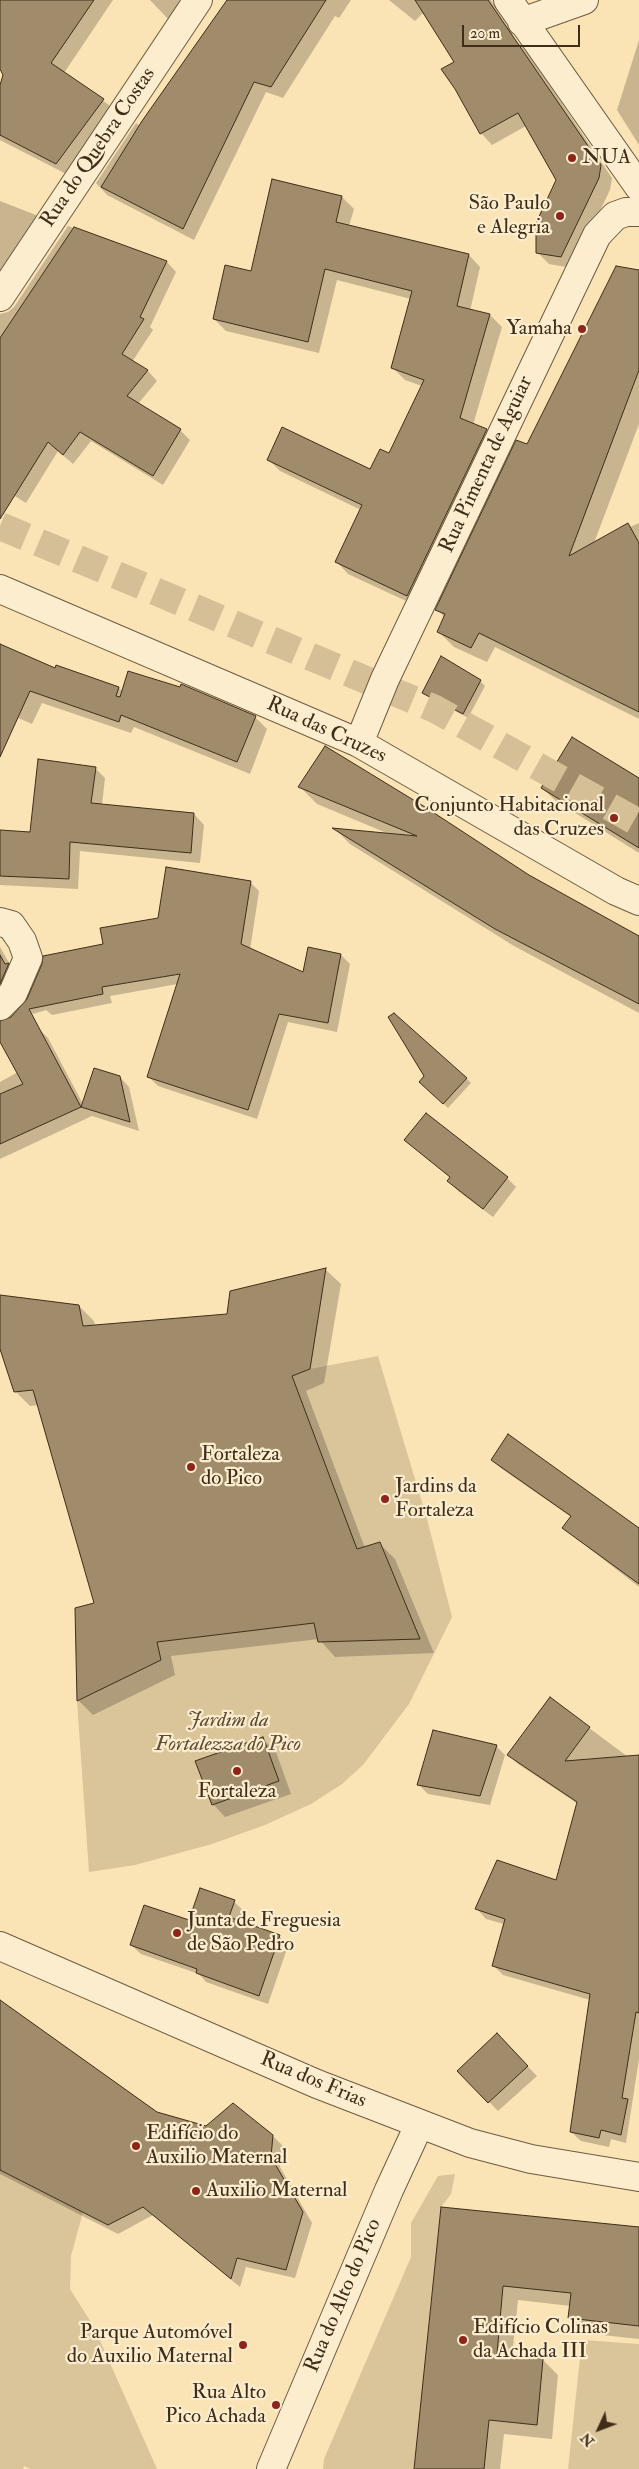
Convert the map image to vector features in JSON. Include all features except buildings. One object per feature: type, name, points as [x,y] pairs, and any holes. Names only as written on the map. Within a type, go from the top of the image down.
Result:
[{"type":"street","name":"Rua do Quebra Costas","points":[[0,297],[198,0]]},
{"type":"street","points":[[584,0],[515,11],[639,188]]},
{"type":"street","name":"Rua Pimenta de Aguiar","points":[[359,743],[384,679],[596,234],[615,216],[626,212],[639,212]]},
{"type":"street","name":"Rua das Cruzes","points":[[0,589],[359,743],[616,891],[639,901]]},
{"type":"street","points":[[0,922],[11,925],[22,941],[28,958],[13,993],[0,1006]]},
{"type":"street","name":"Rua dos Frias","points":[[0,1946],[340,2094],[419,2125],[470,2143],[531,2159],[639,2177]]},
{"type":"street","name":"Rua do Alto do Pico","points":[[271,2469],[388,2190],[419,2125]]},
{"type":"green space","name":"Jardim da Fortalezza do Pico","points":[[378,1356],[427,1519],[452,1617],[409,1704],[363,1765],[342,1784],[311,1804],[265,1825],[212,1844],[135,1865],[89,1872],[77,1701],[161,1660],[157,1642],[314,1623],[319,1642],[419,1639],[381,1543],[357,1549],[292,1376],[310,1369]]},
{"type":"green space","points":[[0,2170],[83,2212],[71,2256],[70,2289],[94,2327],[157,2469],[31,2469],[24,2466],[23,2469],[0,2469]]},
{"type":"green space","points":[[455,2174],[451,2194],[441,2207],[414,2469],[323,2469],[324,2459],[411,2257],[411,2223],[438,2176]]},
{"type":"green space","points":[[582,2340],[639,2344],[639,2469],[568,2469]]},
{"type":"tunnel","points":[[0,526],[435,709],[639,823]]},
{"type":"place","name":"NUA","points":[[572,158]]},
{"type":"place","name":"São Paulo e Alegria","points":[[560,216]]},
{"type":"place","name":"Yamaha","points":[[582,329]]},
{"type":"place","name":"Conjunto Habitacional das Cruzes","points":[[614,818]]},
{"type":"place","name":"Fortaleza do Pico","points":[[191,1467]]},
{"type":"place","name":"Jardins da Fortaleza","points":[[385,1499]]},
{"type":"place","name":"Fortaleza","points":[[237,1771]]},
{"type":"place","name":"Junta de Freguesia de São Pedro","points":[[177,1933]]},
{"type":"place","name":"Edifício do Auxilio Maternal","points":[[136,2146]]},
{"type":"place","name":"Auxilio Maternal","points":[[196,2191]]},
{"type":"place","name":"Edifício Colinas da Achada III","points":[[463,2340]]},
{"type":"place","name":"Parque Automóvel do Auxilio Maternal","points":[[243,2345]]},
{"type":"place","name":"Rua Alto Pico Achada","points":[[276,2405]]}]
